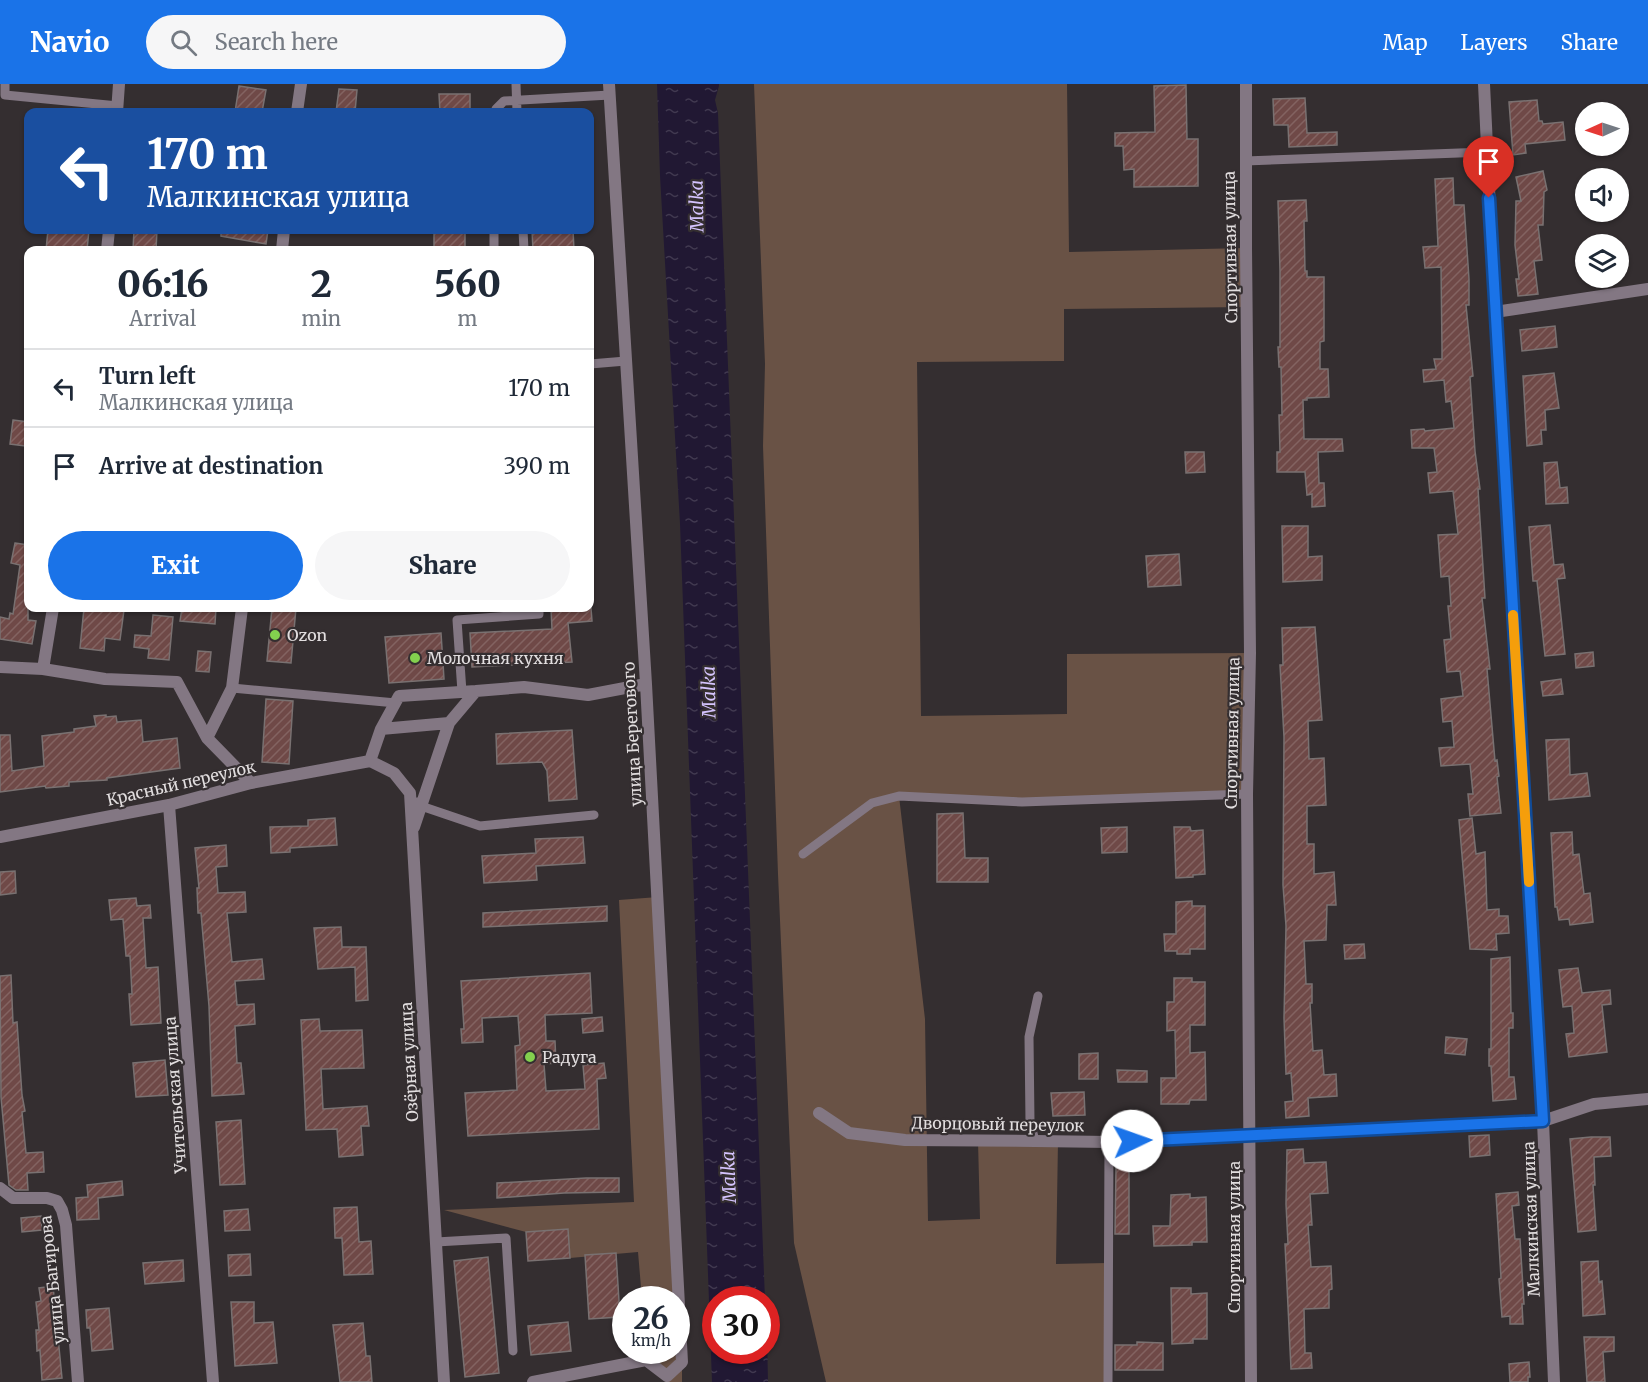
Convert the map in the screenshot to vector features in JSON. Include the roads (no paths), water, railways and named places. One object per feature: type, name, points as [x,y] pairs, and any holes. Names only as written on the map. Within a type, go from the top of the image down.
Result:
[{"type":"street","points":[[117,108],[119,84]]},
{"type":"street","points":[[298,108],[301,84]]},
{"type":"street","name":"Спортивная улица","points":[[1246,84],[1250,653],[1247,794],[1251,1382]]},
{"type":"street","name":"Малкинская улица","points":[[1484,84],[1495,312],[1543,1121],[1554,1382]]},
{"type":"street","name":"улица Берегового","points":[[610,90],[646,684],[682,1362],[666,1379]]},
{"type":"street","points":[[1495,312],[1648,289]]},
{"type":"street","points":[[43,669],[52,612]]},
{"type":"street","points":[[207,738],[232,688],[242,612]]},
{"type":"street","points":[[0,667],[43,669],[105,679],[177,682],[207,738],[251,783]]},
{"type":"street","points":[[410,794],[394,773],[370,761],[381,729],[399,696],[524,687],[588,695],[646,684]]},
{"type":"street","points":[[411,834],[449,723],[476,691]]},
{"type":"street","points":[[381,729],[449,723]]},
{"type":"street","name":"Красный переулок","points":[[0,837],[169,805],[251,783],[370,761]]},
{"type":"street","name":"Озёрная улица","points":[[410,794],[444,1382]]},
{"type":"street","name":"Учительская улица","points":[[169,805],[213,1382]]},
{"type":"street","name":"Дворцовый переулок","points":[[819,1113],[849,1133],[905,1140],[1109,1142],[1543,1121],[1594,1104],[1648,1099]]},
{"type":"street","name":"улица Багирова","points":[[0,1188],[13,1198],[47,1198],[57,1201],[62,1210],[66,1225],[78,1382]]},
{"type":"street","points":[[533,1382],[646,1360],[666,1379]]},
{"type":"lane","points":[[5,84],[5,95],[109,108]]},
{"type":"lane","points":[[516,84],[517,108]]},
{"type":"lane","points":[[497,108],[504,101],[610,90]]},
{"type":"lane","points":[[1245,161],[1486,152]]},
{"type":"lane","points":[[594,364],[626,361]]},
{"type":"lane","points":[[462,692],[457,620],[539,614],[539,612]]},
{"type":"lane","points":[[232,688],[396,703]]},
{"type":"lane","points":[[410,794],[421,806],[480,826],[594,815]]},
{"type":"lane","points":[[803,855],[872,803],[899,796],[1022,802],[1247,794]]},
{"type":"lane","points":[[1035,1141],[1030,1122],[1029,1037],[1038,996]]},
{"type":"lane","points":[[1108,1382],[1109,1142]]},
{"type":"lane","points":[[436,1242],[506,1238],[513,1351]]},
{"type":"water","name":"Malka","points":[[657,84],[719,84],[715,100],[718,113],[764,1286],[708,1286],[680,524],[660,176]]},
{"type":"water","points":[[711,1364],[768,1364],[768,1382],[712,1382]]},
{"type":"place","name":"Ozon","points":[[275,635]]},
{"type":"place","name":"Молочная кухня","points":[[415,658]]},
{"type":"place","name":"Радуга","points":[[530,1057]]}]
